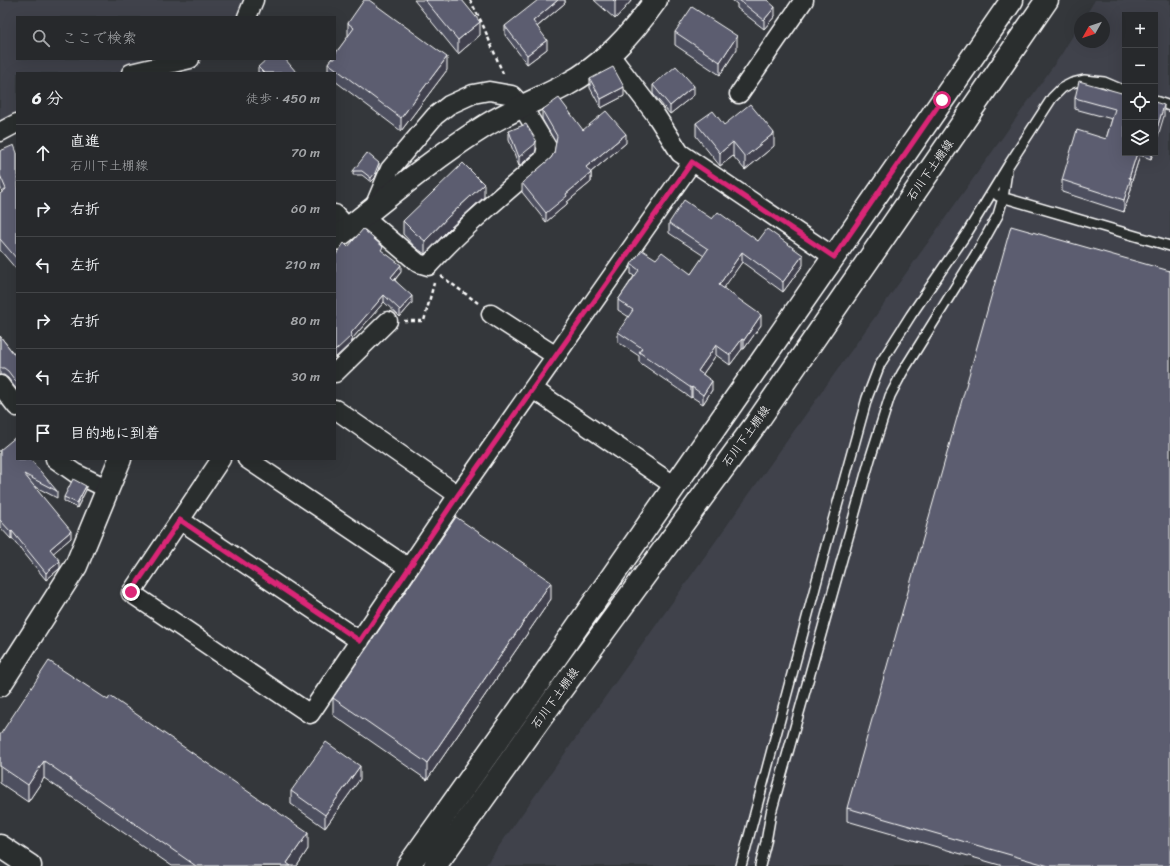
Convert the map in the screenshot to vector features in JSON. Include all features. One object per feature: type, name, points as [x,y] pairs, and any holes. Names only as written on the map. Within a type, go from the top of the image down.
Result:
[{"type":"street","points":[[247,16],[254,0]]},
{"type":"street","points":[[351,221],[486,125],[517,100],[566,85],[583,75],[610,55],[633,31],[656,0]]},
{"type":"street","points":[[739,94],[804,0]]},
{"type":"street","name":"石川下土棚線","points":[[408,866],[675,486],[1012,0]]},
{"type":"street","name":"石川下土棚線","points":[[435,866],[759,418],[1047,0]]},
{"type":"street","points":[[610,55],[655,114],[680,153],[834,257]]},
{"type":"street","points":[[135,72],[186,60]]},
{"type":"street","points":[[489,91],[517,100],[547,147],[544,160],[467,226],[428,266],[418,263],[351,221],[390,169],[435,116],[449,105],[473,94],[489,91]]},
{"type":"street","points":[[0,132],[16,124]]},
{"type":"street","points":[[220,460],[131,592],[310,714],[458,495],[692,162]]},
{"type":"street","points":[[492,314],[556,356]]},
{"type":"street","points":[[336,372],[388,321]]},
{"type":"street","points":[[0,385],[16,406]]},
{"type":"street","points":[[533,389],[675,486]]},
{"type":"street","points":[[336,410],[458,495]]},
{"type":"street","points":[[56,460],[75,473],[108,489]]},
{"type":"street","points":[[0,685],[76,566],[120,460]]},
{"type":"street","points":[[248,460],[409,568]]},
{"type":"street","points":[[180,520],[360,641]]},
{"type":"street","points":[[0,846],[30,866]]},
{"type":"lane","points":[[741,866],[827,542],[873,382],[890,348],[967,233],[1052,98],[1062,88],[1072,83],[1084,80],[1104,82],[1122,90]]},
{"type":"lane","points":[[1158,102],[1170,106]]},
{"type":"lane","points":[[760,866],[771,813],[870,459],[890,396],[902,372],[979,250],[998,215],[1008,166]]},
{"type":"lane","points":[[991,194],[1170,246]]},
{"type":"path","points":[[470,0],[517,100]]},
{"type":"path","points":[[428,266],[492,314]]},
{"type":"path","points":[[424,321],[435,278],[428,266]]},
{"type":"shaded area","points":[[0,0],[244,0],[237,16],[16,16],[16,60],[168,60],[119,72],[16,72],[16,116],[0,123]]},
{"type":"shaded area","points":[[1095,0],[1170,0],[1170,866],[485,866],[1061,55],[1074,34],[1074,48],[1110,48],[1110,12],[1088,12]]},
{"type":"building","points":[[364,0],[369,0],[447,57],[401,118],[328,63],[330,60],[336,60],[336,53],[354,28],[348,23]]},
{"type":"building","points":[[425,0],[462,0],[480,22],[458,40]]},
{"type":"building","points":[[538,0],[558,0],[533,21],[547,40],[527,55],[505,26]]},
{"type":"building","points":[[739,0],[767,0],[775,7],[764,20]]},
{"type":"building","points":[[692,7],[737,36],[720,62],[675,32]]},
{"type":"building","points":[[266,60],[286,60],[296,72],[263,72],[258,67]]},
{"type":"building","points":[[676,66],[694,86],[670,106],[653,85]]},
{"type":"building","points":[[613,67],[624,87],[601,99],[590,79]]},
{"type":"building","points":[[1079,81],[1122,93],[1122,156],[1136,156],[1124,200],[1062,180],[1077,130],[1106,139],[1115,109],[1075,98]]},
{"type":"building","points":[[559,98],[583,130],[606,111],[626,134],[586,167],[591,173],[566,194],[567,196],[546,213],[522,183],[551,158],[554,153],[557,136],[542,110]]},
{"type":"building","points":[[1158,103],[1164,105],[1158,125]]},
{"type":"building","points":[[750,104],[774,133],[745,157],[733,142],[720,153],[696,123],[713,111],[724,125]]},
{"type":"building","points":[[526,124],[536,140],[535,144],[519,157],[509,131]]},
{"type":"building","points":[[14,145],[16,150],[16,258],[0,239],[0,194],[6,189],[0,175],[0,151]]},
{"type":"building","points":[[367,153],[379,163],[371,178],[362,171],[353,171]]},
{"type":"building","points":[[463,163],[484,184],[448,217],[425,241],[403,221]]},
{"type":"building","points":[[684,200],[712,219],[718,212],[758,241],[767,229],[803,255],[783,282],[742,252],[719,285],[761,315],[744,340],[742,339],[730,355],[716,345],[698,371],[712,381],[703,395],[639,352],[642,348],[618,332],[633,310],[618,300],[639,270],[631,264],[642,250],[656,259],[662,252],[691,274],[708,249],[669,223]]},
{"type":"building","points":[[1011,226],[1170,271],[1170,866],[1049,866],[847,808]]},
{"type":"building","points":[[363,229],[383,247],[381,250],[401,265],[391,277],[412,296],[400,310],[384,295],[351,333],[351,336],[336,350],[336,255],[344,243],[348,247]]},
{"type":"building","points":[[0,336],[16,357],[16,382],[8,371],[4,368],[0,368]]},
{"type":"building","points":[[16,437],[16,460],[31,460],[57,491],[24,474],[71,531],[50,549],[60,561],[46,573],[12,531],[11,532],[0,520],[0,450]]},
{"type":"building","points":[[73,479],[86,486],[77,503],[64,497]]},
{"type":"building","points":[[456,517],[551,582],[427,763],[333,698]]},
{"type":"building","points":[[49,661],[108,700],[110,696],[308,833],[287,863],[291,866],[196,866],[44,761],[28,785],[0,766],[0,735]]},
{"type":"building","points":[[326,742],[360,766],[325,815],[291,791]]},
{"type":"route","points":[[131,592],[180,520],[360,641],[458,495],[692,162],[834,257],[942,100]]}]
